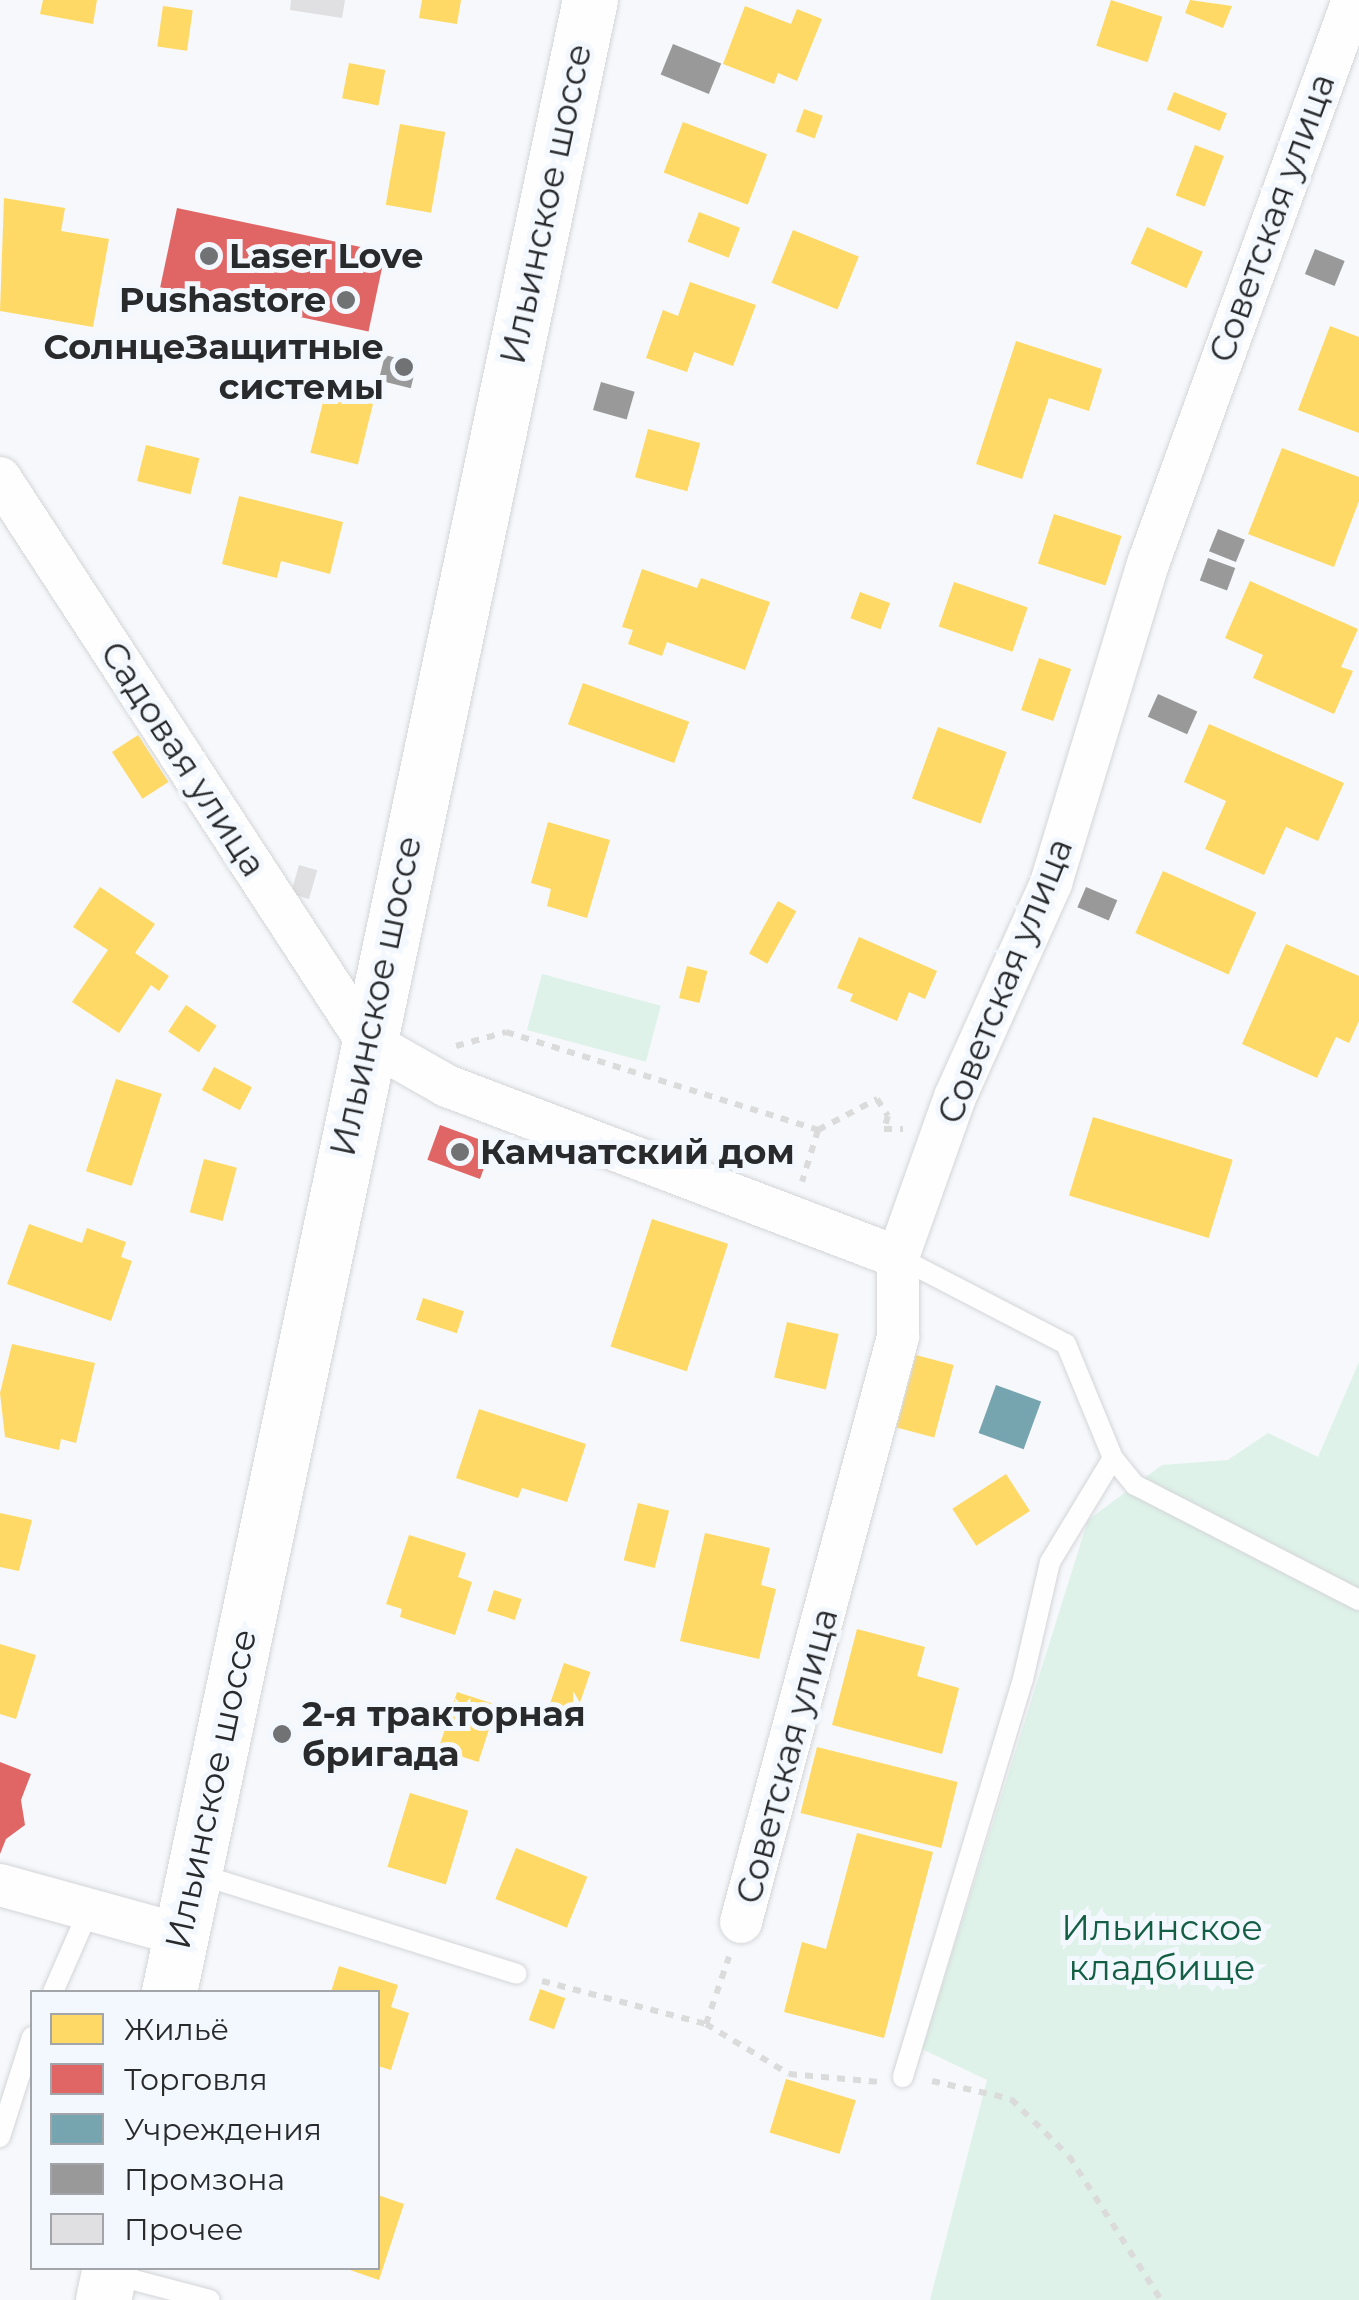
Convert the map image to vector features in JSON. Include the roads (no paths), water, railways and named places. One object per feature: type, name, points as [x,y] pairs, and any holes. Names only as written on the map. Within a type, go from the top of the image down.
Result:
[{"type":"main road","name":"Ильинское шоссе","points":[[169,1990],[366,1040],[590,0]]},
{"type":"street","name":"Советская улица","points":[[740,1922],[898,1338],[898,1258],[944,1128],[1051,883],[1148,561],[1353,0]]},
{"type":"street","name":"Садовая улица","points":[[0,478],[366,1040]]},
{"type":"street","points":[[366,1040],[447,1086],[898,1258]]},
{"type":"street","points":[[0,1885],[181,1935]]},
{"type":"lane","points":[[898,1258],[1066,1344],[1113,1458],[1135,1485],[1359,1600]]},
{"type":"lane","points":[[903,2077],[1023,1678],[1050,1562],[1113,1458]]},
{"type":"lane","points":[[194,1873],[517,1974]]},
{"type":"lane","points":[[53,1990],[90,1910]]},
{"type":"lane","points":[[0,2138],[30,2043]]},
{"type":"lane","points":[[108,2280],[210,2300]]},
{"type":"place","name":"Laser Love","points":[[209,256]]},
{"type":"place","name":"Pushastore","points":[[346,300]]},
{"type":"place","name":"СолнцеЗащитные системы","points":[[404,367]]},
{"type":"place","name":"Камчатский дом","points":[[460,1152]]},
{"type":"place","name":"2-я тракторная бригада","points":[[282,1734]]},
{"type":"park label","name":"Ильинское кладбище","points":[[1162,1948]]}]
